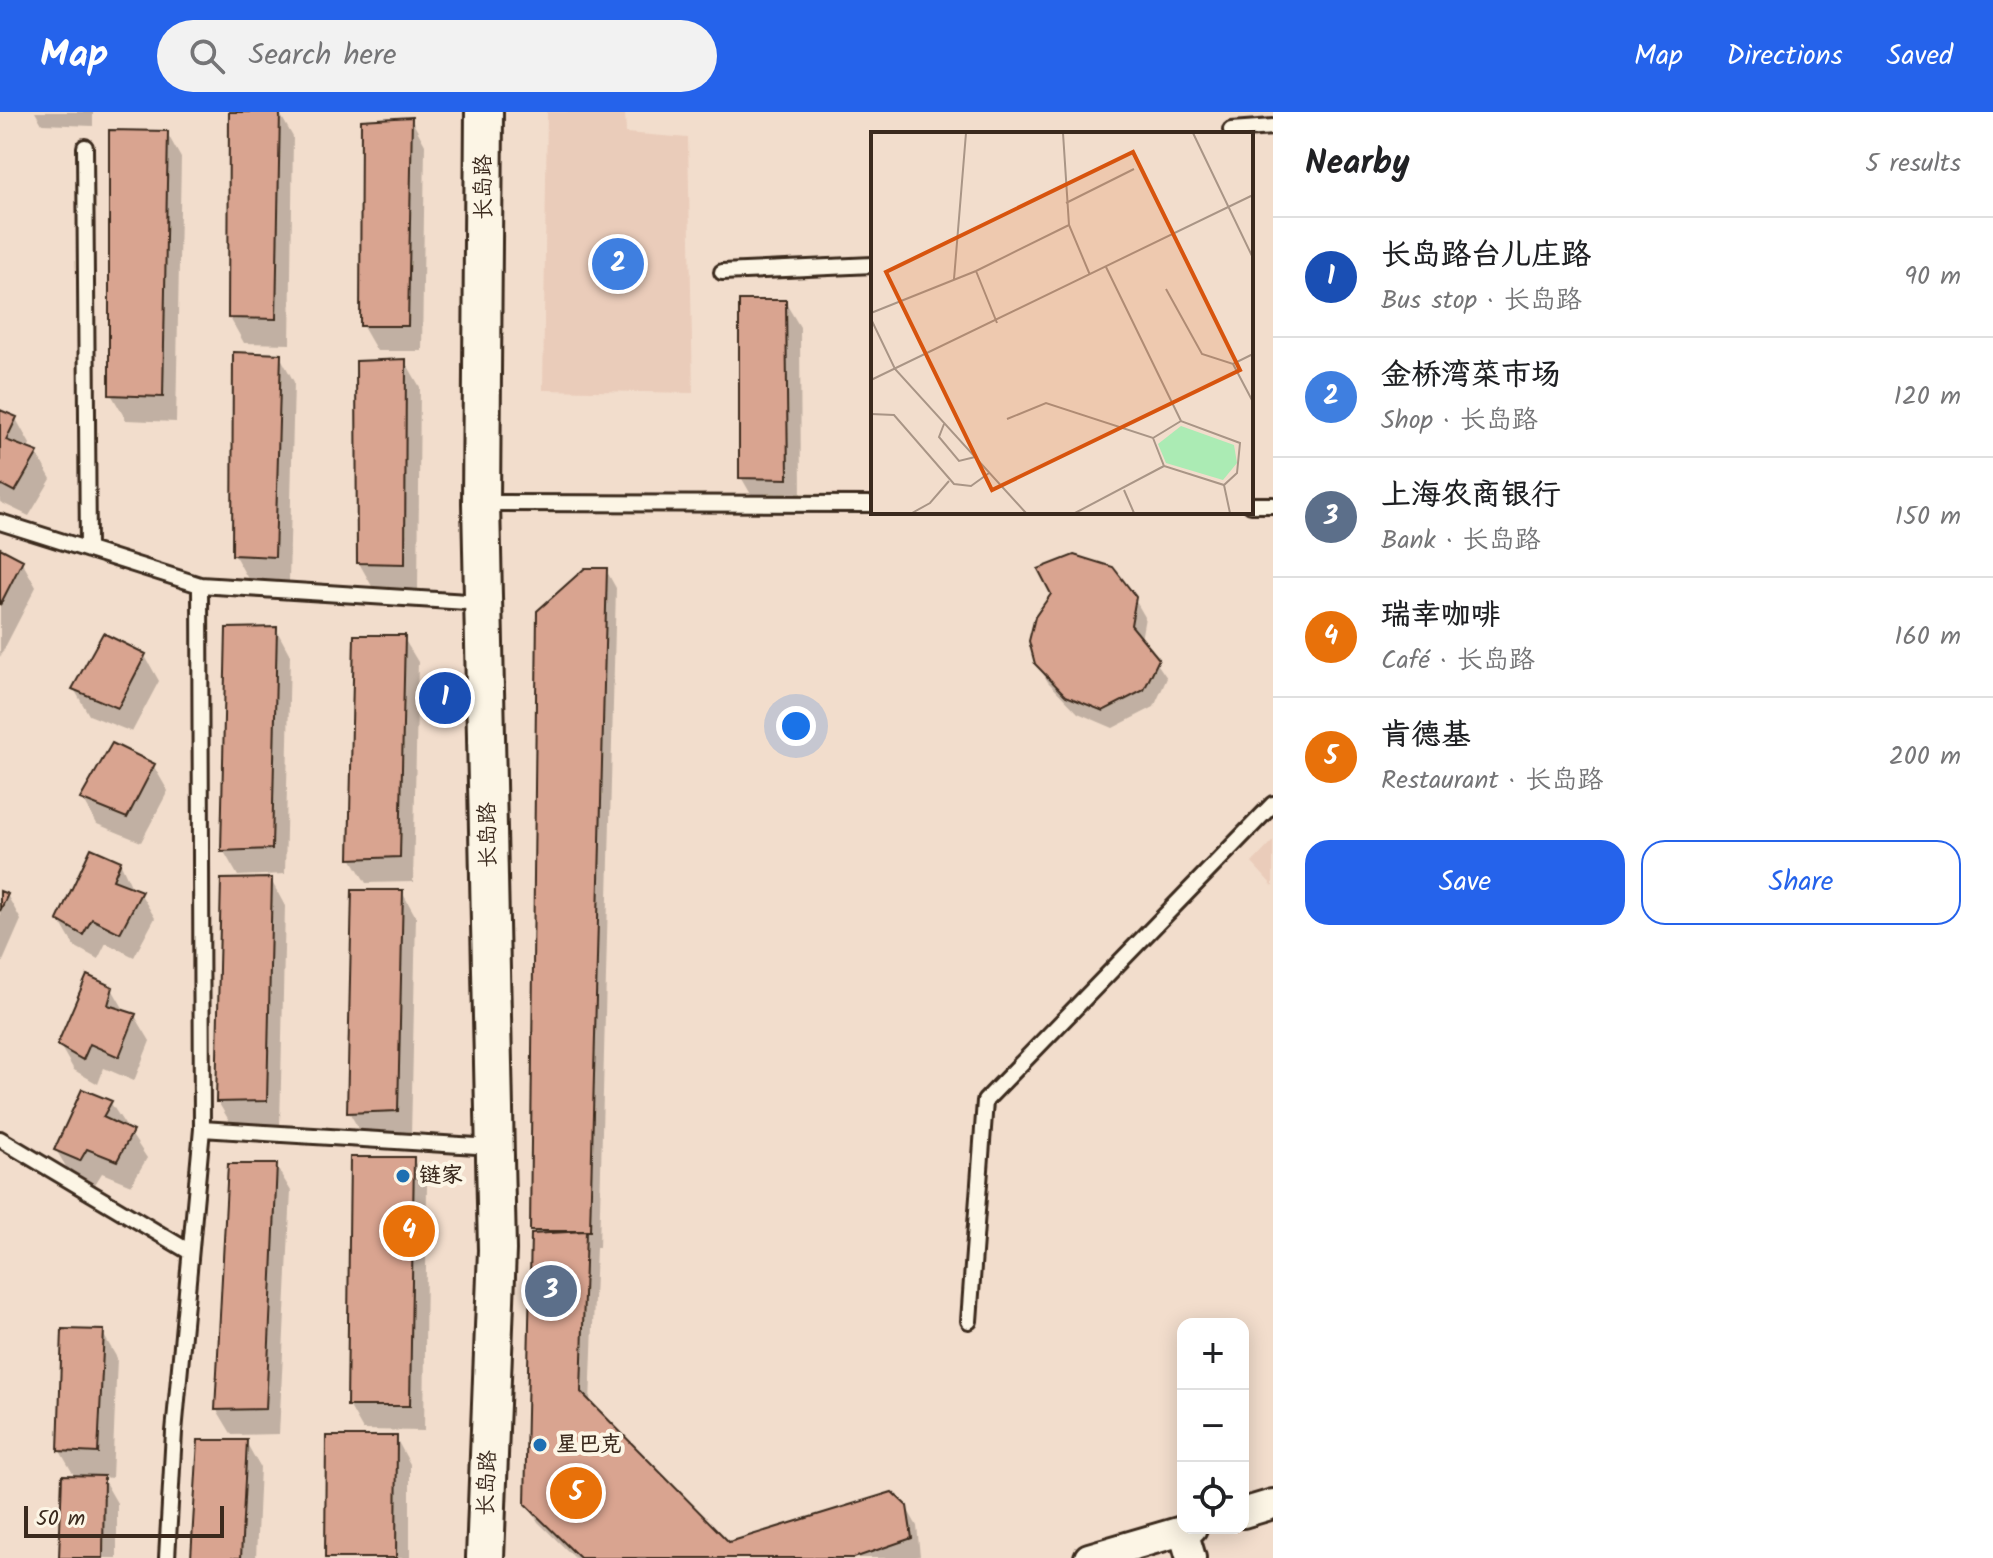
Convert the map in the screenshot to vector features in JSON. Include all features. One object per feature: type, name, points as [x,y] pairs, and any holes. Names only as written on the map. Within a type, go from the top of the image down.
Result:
[{"type":"street","name":"长岛路","points":[[484,112],[481,503],[497,1250],[485,1558]]},
{"type":"street","points":[[1249,1511],[1273,1504]]},
{"type":"street","points":[[1089,1558],[1177,1532]]},
{"type":"street","points":[[1189,1534],[1191,1558]]},
{"type":"lane","points":[[1231,112],[1229,132],[1273,127]]},
{"type":"lane","points":[[85,147],[88,550]]},
{"type":"lane","points":[[722,272],[871,265]]},
{"type":"lane","points":[[481,503],[871,504]]},
{"type":"lane","points":[[0,522],[200,585],[483,603]]},
{"type":"lane","points":[[167,1558],[202,1129],[200,585]]},
{"type":"lane","points":[[969,1321],[985,1101],[1273,804]]},
{"type":"lane","points":[[202,1129],[495,1147]]},
{"type":"lane","points":[[0,1139],[190,1252]]},
{"type":"shaded area","points":[[547,112],[625,112],[626,133],[688,138],[693,393],[543,390]]},
{"type":"shaded area","points":[[1273,841],[1273,886],[1252,863]]},
{"type":"building","points":[[229,112],[280,112],[276,319],[228,318]]},
{"type":"building","points":[[412,117],[408,326],[360,326],[361,120]]},
{"type":"building","points":[[109,130],[168,131],[163,397],[109,395]]},
{"type":"building","points":[[739,300],[786,300],[788,479],[739,478]]},
{"type":"building","points":[[233,352],[281,354],[275,557],[232,555]]},
{"type":"building","points":[[406,359],[405,564],[357,563],[356,361]]},
{"type":"building","points":[[0,410],[17,417],[6,440],[38,452],[15,492],[0,484]]},
{"type":"building","points":[[0,548],[23,560],[0,605]]},
{"type":"building","points":[[1074,555],[1113,567],[1136,597],[1131,625],[1159,659],[1144,690],[1103,711],[1066,696],[1035,664],[1029,641],[1035,617],[1051,594],[1038,569]]},
{"type":"building","points":[[585,568],[607,568],[590,1231],[530,1231],[537,611]]},
{"type":"building","points":[[277,627],[272,849],[221,851],[226,628]]},
{"type":"building","points":[[103,633],[146,654],[118,708],[72,689]]},
{"type":"building","points":[[354,635],[405,635],[400,857],[349,859]]},
{"type":"building","points":[[112,743],[155,764],[127,818],[80,799]]},
{"type":"building","points":[[91,848],[121,861],[113,880],[142,891],[120,933],[92,919],[83,935],[57,920]]},
{"type":"building","points":[[272,878],[267,1101],[216,1102],[221,879]]},
{"type":"building","points":[[352,890],[403,890],[398,1111],[347,1113]]},
{"type":"building","points":[[0,891],[8,894],[0,911]]},
{"type":"building","points":[[87,975],[113,987],[108,1005],[136,1014],[119,1057],[90,1044],[83,1060],[57,1045]]},
{"type":"building","points":[[82,1089],[112,1101],[103,1117],[133,1131],[117,1161],[87,1149],[80,1161],[54,1150]]},
{"type":"building","points":[[350,1157],[414,1157],[410,1406],[347,1406]]},
{"type":"building","points":[[228,1164],[277,1164],[266,1409],[215,1410]]},
{"type":"building","points":[[586,1231],[581,1392],[729,1542],[892,1492],[907,1506],[912,1538],[854,1558],[580,1558],[525,1504],[531,1234]]},
{"type":"building","points":[[62,1329],[104,1330],[98,1453],[58,1451]]},
{"type":"building","points":[[326,1436],[397,1436],[396,1558],[325,1558]]},
{"type":"building","points":[[198,1440],[247,1440],[241,1558],[191,1558]]},
{"type":"building","points":[[62,1475],[104,1476],[103,1558],[59,1558]]},
{"type":"place","name":"金桥湾菜市场","points":[[618,264]]},
{"type":"place","name":"长岛路台儿庄路","points":[[445,698]]},
{"type":"place","name":"链家","points":[[403,1176]]},
{"type":"place","name":"瑞幸咖啡","points":[[409,1231]]},
{"type":"place","name":"上海农商银行","points":[[551,1291]]},
{"type":"place","name":"星巴克","points":[[540,1445]]},
{"type":"place","name":"肯德基","points":[[576,1493]]}]
